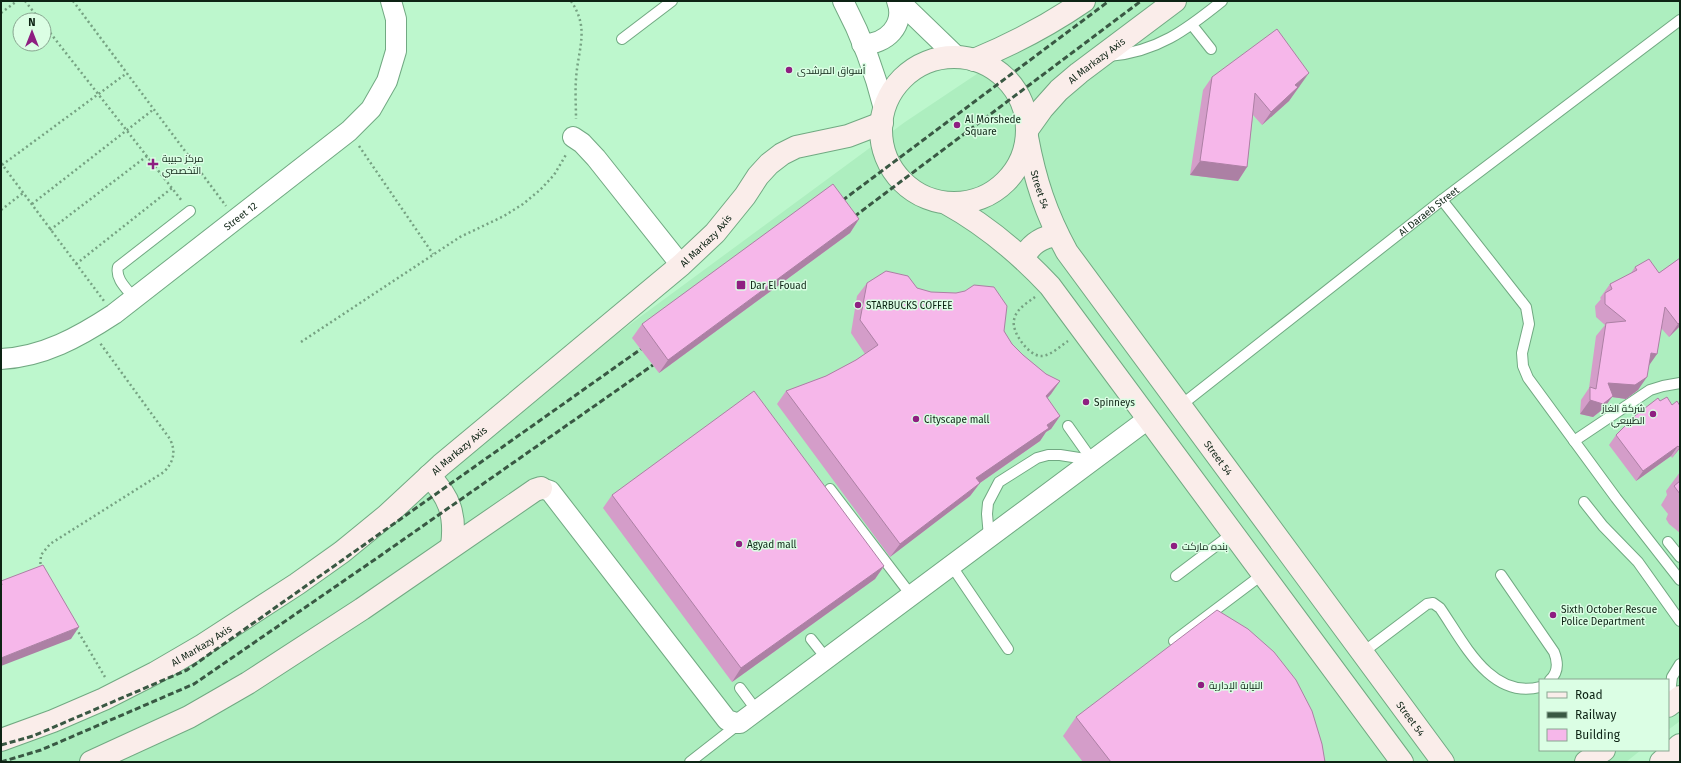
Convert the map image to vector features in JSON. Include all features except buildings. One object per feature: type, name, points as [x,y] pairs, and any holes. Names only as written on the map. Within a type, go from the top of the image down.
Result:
[{"type":"main road","points":[[966,59],[989,66],[1002,75],[1012,86],[1020,100],[1025,114],[1027,134],[1021,158],[1016,168],[1006,181],[994,191],[979,199],[963,202],[946,202],[929,198],[913,190],[900,180],[890,166],[884,150],[881,133],[883,116],[890,94],[912,71],[926,63],[936,60],[966,59],[1008,46],[1041,28],[1084,1]]},
{"type":"main road","name":"Al Markazy Axis","points":[[1027,134],[1042,109],[1059,90],[1099,57],[1175,1]]},
{"type":"main road","name":"Al Markazy Axis","points":[[1,740],[53,721],[116,693],[204,645],[297,584],[342,552],[386,516],[429,476],[681,265],[715,233],[745,196],[758,176],[769,164],[782,154],[796,147],[848,136],[883,116]]},
{"type":"main road","name":"Street 54","points":[[1027,134],[1034,172],[1040,194],[1057,235],[1078,269],[1443,762]]},
{"type":"main road","points":[[946,202],[988,228],[1023,258],[1050,286],[1402,762]]},
{"type":"main road","points":[[1023,258],[1027,251],[1038,241],[1057,235]]},
{"type":"main road","points":[[429,476],[445,496],[450,508],[453,520],[452,546]]},
{"type":"main road","points":[[91,762],[189,717],[248,684],[368,605],[535,490],[541,488]]},
{"type":"main road","points":[[1661,762],[1680,745]]},
{"type":"street","name":"Street 12","points":[[1,359],[34,355],[64,343],[91,329],[114,314],[349,131],[371,109],[387,81],[396,51],[396,19],[391,1]]},
{"type":"street","points":[[843,1],[854,23],[879,86],[883,116]]},
{"type":"street","points":[[862,44],[880,42],[894,31],[898,23],[898,1]]},
{"type":"street","points":[[898,1],[966,59]]},
{"type":"street","points":[[573,137],[585,146],[596,158],[681,265]]},
{"type":"street","points":[[541,488],[550,492],[727,720],[740,723],[1148,419]]},
{"type":"lane","points":[[622,39],[672,1]]},
{"type":"lane","points":[[1099,57],[1127,54],[1154,46],[1192,25],[1222,1]]},
{"type":"lane","name":"Al Daraeb Street","points":[[1180,406],[1442,200],[1680,20]]},
{"type":"lane","points":[[1192,25],[1211,49]]},
{"type":"lane","points":[[1442,200],[1526,307],[1529,324],[1522,353],[1523,366],[1528,378],[1620,504],[1680,580]]},
{"type":"lane","points":[[134,298],[118,278],[116,272],[118,267],[190,211]]},
{"type":"lane","points":[[1574,441],[1650,390],[1680,383]]},
{"type":"lane","points":[[1068,426],[1092,460]]},
{"type":"lane","points":[[989,537],[987,514],[988,504],[999,482],[1037,458],[1048,455],[1060,455],[1092,460]]},
{"type":"lane","points":[[830,489],[911,595]]},
{"type":"lane","points":[[1584,502],[1603,526],[1638,562],[1680,621]]},
{"type":"lane","points":[[1176,576],[1233,533]]},
{"type":"lane","points":[[1668,542],[1680,557]]},
{"type":"lane","points":[[951,565],[1008,649]]},
{"type":"lane","points":[[1174,641],[1263,574]]},
{"type":"lane","points":[[1501,575],[1554,652],[1557,670],[1555,676],[1551,679]]},
{"type":"lane","points":[[1362,653],[1427,604],[1433,603],[1440,608],[1482,668],[1499,682],[1519,689],[1539,686]]},
{"type":"lane","points":[[811,639],[826,658]]},
{"type":"lane","points":[[1672,703],[1672,677],[1680,664]]},
{"type":"lane","points":[[740,688],[757,710]]},
{"type":"lane","points":[[690,762],[740,723]]},
{"type":"path","points":[[1,13],[17,1]]},
{"type":"path","points":[[25,1],[34,12]]},
{"type":"path","points":[[73,1],[236,219]]},
{"type":"path","points":[[300,342],[460,237],[504,216],[540,190],[554,175],[565,157],[576,125],[576,78],[583,30],[581,18],[571,1]]},
{"type":"path","points":[[52,35],[190,211]]},
{"type":"path","points":[[114,314],[2,164],[127,73]]},
{"type":"path","points":[[32,204],[154,109]]},
{"type":"path","points":[[349,131],[433,254]]},
{"type":"path","points":[[50,230],[147,156]]},
{"type":"path","points":[[76,264],[172,188]]},
{"type":"path","points":[[1,210],[23,194]]},
{"type":"path","points":[[1050,286],[1019,309],[1014,319],[1015,332],[1031,353],[1041,356],[1051,353],[1082,330]]},
{"type":"path","points":[[43,575],[40,569],[41,555],[50,544],[164,472],[173,460],[174,453],[170,439],[91,329]]},
{"type":"path","points":[[76,628],[116,693]]},
{"type":"shaded area","points":[[1086,1],[1680,1],[1680,721],[1669,729],[1669,679],[1539,679],[1539,751],[1640,751],[1626,762],[1,762],[1,746],[177,654],[284,579],[905,122]]},
{"type":"railway","points":[[835,206],[1109,1]]},
{"type":"railway","points":[[847,222],[1141,1]]},
{"type":"railway","points":[[1,745],[33,736],[187,670],[641,349]]},
{"type":"railway","points":[[1,762],[41,750],[194,684],[653,365]]},
{"type":"place","name":"أسواق المرشدى","points":[[789,70]]},
{"type":"place","name":"Al Morshede Square","points":[[957,125]]},
{"type":"place","name":"مركز حبيبة التخصصي","points":[[153,164]]},
{"type":"place","name":"Dar El Fouad","points":[[741,285]]},
{"type":"place","name":"STARBUCKS COFFEE","points":[[858,305]]},
{"type":"place","name":"Spinneys","points":[[1086,402]]},
{"type":"place","name":"شركة الغاز الطبيعي","points":[[1653,414]]},
{"type":"place","name":"Cityscape mall","points":[[916,419]]},
{"type":"place","name":"Agyad mall","points":[[739,544]]},
{"type":"place","name":"بنده ماركت","points":[[1174,546]]},
{"type":"place","name":"Sixth October Rescue Police Department","points":[[1553,615]]},
{"type":"place","name":"النيابة الإدارية","points":[[1201,685]]}]
